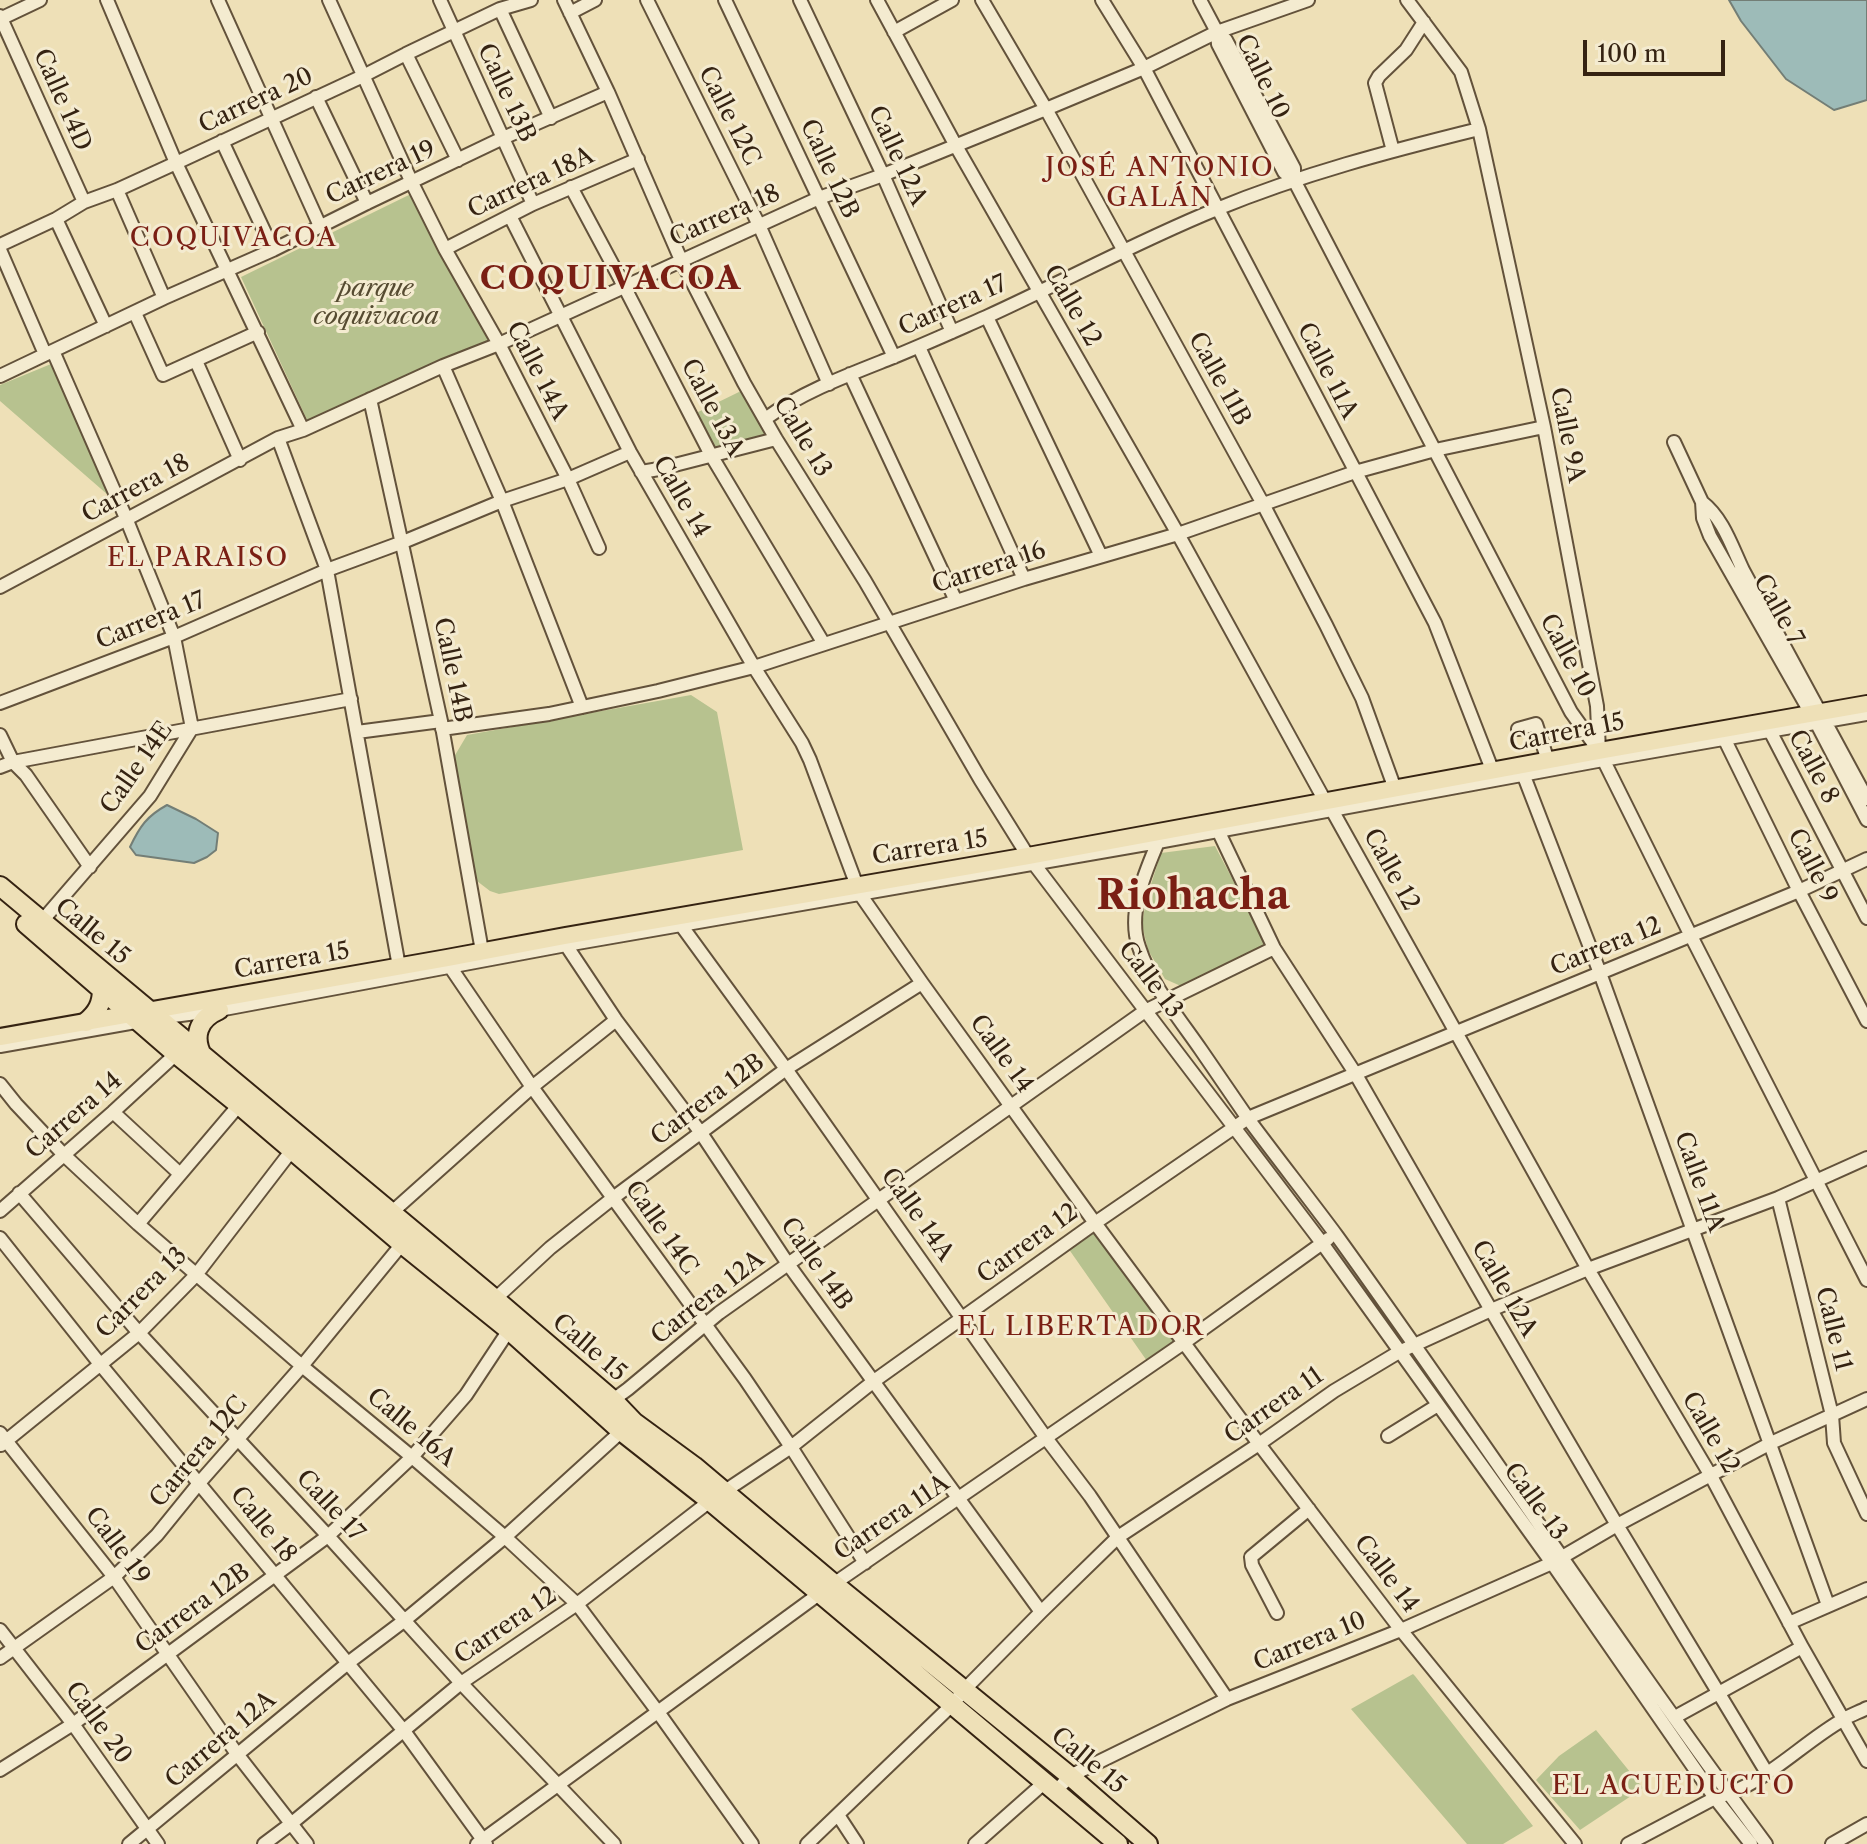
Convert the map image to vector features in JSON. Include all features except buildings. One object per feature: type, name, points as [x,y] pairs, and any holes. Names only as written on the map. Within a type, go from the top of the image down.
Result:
[{"type":"highway","name":"Calle 15","points":[[0,886],[145,1016],[176,1054],[402,1244],[613,1400],[628,1426]]},
{"type":"highway","name":"Calle 15","points":[[0,902],[102,989],[203,1057],[495,1299],[513,1324],[628,1426],[826,1589],[952,1705],[1118,1844]]},
{"type":"highway","points":[[86,1022],[99,1008],[102,989]]},
{"type":"highway","points":[[203,1057],[198,1048],[198,1029],[210,1013],[219,1010]]},
{"type":"highway","name":"Calle 15","points":[[826,1589],[964,1690],[1148,1844]]},
{"type":"main road","name":"Carrera 15","points":[[0,1037],[86,1022],[145,1016],[449,963],[482,951],[680,921],[1030,860],[1328,806],[1395,789],[1493,772],[1523,771],[1548,761],[1601,755],[1818,718],[1867,704]]},
{"type":"street","points":[[0,18],[40,0]]},
{"type":"street","points":[[107,0],[176,163],[303,430]]},
{"type":"street","points":[[218,0],[320,226]]},
{"type":"street","name":"Calle 14A","points":[[329,0],[412,183],[499,344],[568,479],[599,548]]},
{"type":"street","name":"Calle 13B","points":[[440,0],[533,204]]},
{"type":"street","name":"Carrera 20","points":[[2,241],[56,219],[84,202],[117,190],[363,76],[500,9],[531,0]]},
{"type":"street","name":"Calle 13","points":[[564,0],[681,260],[744,383],[1030,860],[1322,1243],[1438,1405],[1675,1717],[1766,1844]]},
{"type":"street","points":[[570,13],[595,0]]},
{"type":"street","name":"Calle 12C","points":[[647,0],[759,225],[829,384]]},
{"type":"street","name":"Calle 12B","points":[[725,0],[894,357]]},
{"type":"street","name":"Calle 12A","points":[[800,0],[883,175],[952,332]]},
{"type":"street","name":"Calle 12","points":[[877,0],[956,146],[1178,534],[1588,1269],[1711,1476],[1867,1761]]},
{"type":"street","points":[[894,32],[952,0]]},
{"type":"street","name":"Calle 11B","points":[[982,0],[1046,109],[1263,504],[1362,698],[1395,789]]},
{"type":"street","name":"Calle 11A","points":[[1102,0],[1144,68],[1435,623],[1493,772]]},
{"type":"street","name":"Calle 10","points":[[1200,0],[1217,32],[1226,40],[1250,96],[1294,168],[1294,180],[1571,712],[1601,755],[1867,1280]]},
{"type":"street","name":"Carrera 18","points":[[0,587],[278,438],[303,430],[499,344],[819,198],[1046,109],[1144,68],[1217,32],[1308,0]]},
{"type":"street","points":[[1407,0],[1461,72],[1479,129]]},
{"type":"street","points":[[500,9],[551,118]]},
{"type":"street","name":"Calle 14D","points":[[0,18],[84,202]]},
{"type":"street","points":[[1393,151],[1375,83],[1406,50],[1424,22]]},
{"type":"street","points":[[406,54],[458,160]]},
{"type":"street","name":"Carrera 19","points":[[0,376],[273,250],[503,138],[608,92]]},
{"type":"street","points":[[316,97],[367,203]]},
{"type":"street","name":"Carrera 17","points":[[765,419],[780,408],[850,374],[987,317],[1123,250],[1218,208],[1294,180],[1479,129]]},
{"type":"street","name":"Calle 9A","points":[[1479,129],[1544,427],[1597,706],[1601,755]]},
{"type":"street","points":[[222,141],[273,250]]},
{"type":"street","name":"Carrera 18A","points":[[445,249],[533,204],[638,159]]},
{"type":"street","name":"Calle 13A","points":[[571,187],[711,455],[824,644]]},
{"type":"street","points":[[117,190],[164,298]]},
{"type":"street","name":"Calle 14","points":[[510,216],[641,472],[754,667],[802,743],[858,890],[1095,1223],[1259,1444],[1401,1630],[1575,1844]]},
{"type":"street","points":[[56,219],[106,326]]},
{"type":"street","name":"Calle 14E","points":[[2,241],[49,353],[126,518],[174,637],[192,728],[150,796],[42,921]]},
{"type":"street","points":[[135,313],[163,375],[258,332]]},
{"type":"street","points":[[987,317],[1101,556]]},
{"type":"street","points":[[919,347],[1024,579]]},
{"type":"street","points":[[196,361],[240,460]]},
{"type":"street","points":[[443,366],[502,501],[582,707]]},
{"type":"street","points":[[850,374],[956,601]]},
{"type":"street","name":"Calle 14B","points":[[370,399],[442,725],[482,951]]},
{"type":"street","name":"Carrera 16","points":[[357,732],[549,714],[754,667],[1024,579],[1178,534],[1355,472],[1435,450],[1544,427]]},
{"type":"street","points":[[278,438],[327,570],[399,971]]},
{"type":"street","points":[[641,472],[776,439]]},
{"type":"street","name":"Calle 7","points":[[1674,442],[1702,502],[1703,518],[1710,536],[1738,572],[1818,718],[1867,799]]},
{"type":"street","name":"Carrera 17","points":[[0,703],[174,637],[327,570],[502,501],[568,479],[630,452]]},
{"type":"street","points":[[6,764],[351,699]]},
{"type":"street","points":[[1571,712],[1584,721],[1593,715],[1597,706]]},
{"type":"street","points":[[1818,718],[1867,714]]},
{"type":"street","name":"Calle 7","points":[[1818,718],[1867,820]]},
{"type":"street","points":[[1518,729],[1536,724],[1548,761]]},
{"type":"street","name":"Calle 8","points":[[1767,726],[1867,918]]},
{"type":"street","name":"Calle 9","points":[[1722,734],[1867,1021]]},
{"type":"street","points":[[0,735],[6,764],[26,775],[90,867]]},
{"type":"street","points":[[1328,806],[1601,755]]},
{"type":"street","name":"Calle 11A","points":[[1523,771],[1600,973],[1828,1605]]},
{"type":"street","name":"Calle 12A","points":[[1216,826],[1274,948],[1355,1073],[1617,1525],[1767,1773]]},
{"type":"street","name":"Carrera 15","points":[[1030,860],[1158,842],[1216,826]]},
{"type":"street","name":"Calle 13","points":[[1158,842],[1147,868],[1135,920],[1140,951],[1166,1000],[1414,1345],[1715,1798],[1751,1844]]},
{"type":"street","name":"Carrera 12","points":[[264,1844],[461,1683],[577,1604],[717,1497],[791,1447],[874,1381],[1248,1118],[1799,891],[1867,859]]},
{"type":"street","name":"Calle 14A","points":[[680,921],[1090,1496],[1227,1699]]},
{"type":"street","name":"Calle 14B","points":[[565,940],[616,1020],[701,1133],[788,1264],[1041,1612]]},
{"type":"street","name":"Carrera 15","points":[[449,963],[565,940]]},
{"type":"street","name":"Carrera 12A","points":[[613,1400],[704,1325],[1145,1011],[1274,948]]},
{"type":"street","name":"Calle 14C","points":[[449,963],[532,1087],[745,1379],[865,1563]]},
{"type":"street","name":"Carrera 15","points":[[0,1046],[145,1016],[219,1010],[399,971]]},
{"type":"street","name":"Carrera 12B","points":[[495,1299],[550,1248],[613,1198],[786,1069],[922,983]]},
{"type":"street","points":[[391,1213],[532,1087],[616,1020]]},
{"type":"street","name":"Carrera 14","points":[[0,1211],[176,1054]]},
{"type":"street","name":"Calle 16A","points":[[0,1084],[64,1155],[138,1224],[505,1537],[577,1604],[752,1844]]},
{"type":"street","points":[[138,1224],[239,1105]]},
{"type":"street","points":[[113,1112],[180,1174]]},
{"type":"street","name":"Carrera 13","points":[[2,1439],[139,1333],[196,1275],[292,1150]]},
{"type":"street","name":"Carrera 11","points":[[807,1844],[952,1705],[1118,1537],[1334,1391],[1399,1352],[1491,1310],[1588,1269],[1778,1198],[1867,1158]]},
{"type":"street","name":"Calle 17","points":[[19,1193],[139,1333],[461,1683],[614,1844]]},
{"type":"street","name":"Calle 11","points":[[1778,1198],[1832,1415],[1834,1443],[1867,1514]]},
{"type":"street","name":"Carrera 11A","points":[[482,1843],[826,1589],[1185,1342],[1335,1234]]},
{"type":"street","name":"Calle 18","points":[[0,1238],[100,1364],[404,1731],[482,1843]]},
{"type":"street","name":"Carrera 12C","points":[[0,1658],[114,1577],[157,1535],[402,1244]]},
{"type":"street","name":"Carrera 12B","points":[[0,1770],[73,1724],[328,1536],[412,1457],[466,1395],[513,1324]]},
{"type":"street","name":"Carrera 10","points":[[1070,1776],[1227,1699],[1401,1630],[1556,1560],[1771,1443],[1867,1399]]},
{"type":"street","points":[[1388,1436],[1438,1405]]},
{"type":"street","name":"Carrera 12A","points":[[129,1844],[505,1537],[628,1426]]},
{"type":"street","name":"Calle 19","points":[[2,1439],[114,1577],[237,1754],[307,1844]]},
{"type":"street","points":[[1277,1613],[1252,1565],[1251,1557],[1309,1509]]},
{"type":"street","points":[[1789,1623],[1867,1589]]},
{"type":"street","name":"Calle 20","points":[[0,1630],[73,1724],[158,1844]]},
{"type":"street","points":[[1675,1717],[1802,1647]]},
{"type":"street","points":[[1628,1844],[1767,1773],[1843,1720],[1867,1708]]},
{"type":"street","points":[[975,1844],[1051,1786],[1070,1776]]},
{"type":"street","points":[[838,1815],[857,1844]]},
{"type":"street","points":[[1836,1842],[1867,1824]]},
{"type":"green space","name":"parque coquivacoa","points":[[413,193],[494,341],[308,422],[241,277]]},
{"type":"green space","points":[[51,364],[108,495],[0,401],[0,385]]},
{"type":"green space","points":[[741,391],[767,435],[717,450],[694,414]]},
{"type":"green space","points":[[691,695],[717,712],[743,850],[499,894],[473,878],[451,762],[467,735]]},
{"type":"green space","points":[[1215,846],[1267,945],[1183,987],[1165,979],[1148,950],[1142,925],[1146,900],[1161,853]]},
{"type":"green space","points":[[1094,1229],[1178,1344],[1147,1361],[1068,1248]]},
{"type":"green space","points":[[1413,1674],[1533,1826],[1503,1844],[1467,1844],[1351,1709]]},
{"type":"green space","points":[[1596,1730],[1643,1788],[1580,1830],[1536,1780],[1559,1756]]},
{"type":"water","points":[[1729,0],[1867,0],[1867,100],[1834,110],[1786,79],[1741,21]]},
{"type":"water","points":[[167,805],[218,833],[216,850],[194,863],[136,855],[130,847],[137,833],[154,813]]},
{"type":"district","name":"JOSÉ ANTONIO GALÁN","points":[[1160,183]]},
{"type":"district","name":"COQUIVACOA","points":[[234,238]]},
{"type":"district","name":"COQUIVACOA","points":[[611,280]]},
{"type":"district","name":"EL PARAISO","points":[[198,558]]},
{"type":"district","name":"Riohacha","points":[[1193,897]]},
{"type":"district","name":"EL LIBERTADOR","points":[[1081,1327]]},
{"type":"district","name":"EL ACUEDUCTO","points":[[1674,1786]]}]
